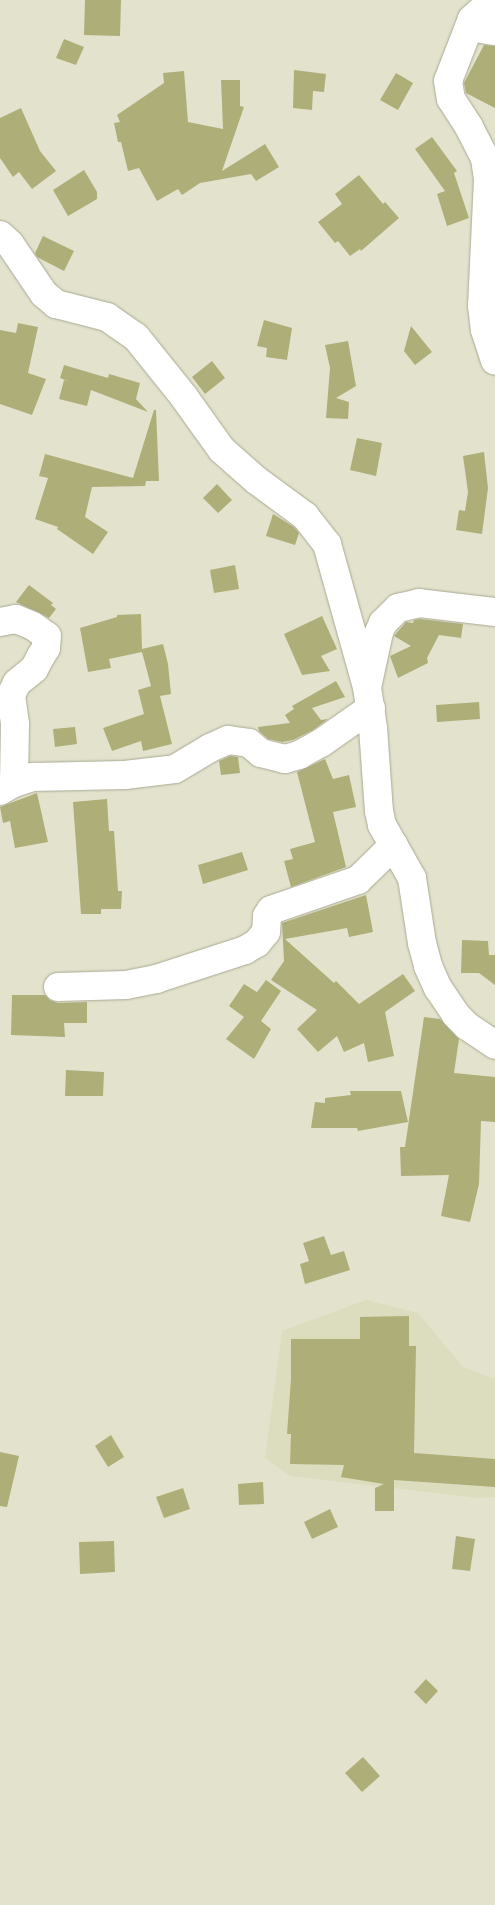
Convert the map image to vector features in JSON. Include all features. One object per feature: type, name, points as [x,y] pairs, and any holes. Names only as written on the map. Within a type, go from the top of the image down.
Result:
[{"type":"street","points":[[495,5],[476,14],[482,29],[448,81],[448,90],[485,158],[488,179],[482,306],[485,330],[495,360]]},
{"type":"street","points":[[0,235],[10,244],[44,294],[56,304],[107,317],[136,337],[184,397],[222,450],[256,480],[306,516],[327,544],[369,698],[379,812],[382,825],[412,878],[422,943],[428,966],[438,988],[467,1026],[495,1045]]},
{"type":"street","points":[[0,622],[16,619],[33,626],[47,636],[46,648],[34,669],[17,683],[11,695],[15,725],[7,787],[34,777],[125,775],[174,769],[228,740],[249,743],[261,753],[285,759],[299,755],[321,743],[369,698],[379,632],[383,623],[398,608],[419,603],[495,612]]},
{"type":"street","points":[[58,987],[126,985],[156,979],[245,950],[266,932],[267,916],[270,910],[358,880],[394,845]]},
{"type":"shaded area","points":[[366,1300],[418,1313],[463,1367],[495,1379],[495,1497],[478,1498],[290,1476],[265,1458],[282,1331]]},
{"type":"building","points":[[85,0],[121,0],[120,36],[84,35]]},
{"type":"building","points":[[64,39],[84,47],[76,65],[56,58]]},
{"type":"building","points":[[484,45],[495,46],[495,108],[466,93],[464,83]]},
{"type":"building","points":[[294,70],[326,74],[324,92],[313,91],[312,110],[293,108]]},
{"type":"building","points":[[184,71],[188,122],[223,129],[221,80],[240,80],[240,106],[244,107],[222,171],[265,144],[279,167],[256,181],[251,174],[200,183],[182,195],[178,189],[157,201],[139,168],[128,171],[114,123],[120,122],[117,115],[164,83],[163,73]]},
{"type":"building","points":[[396,73],[413,83],[398,110],[380,100]]},
{"type":"building","points":[[21,108],[40,151],[56,171],[32,189],[19,172],[13,177],[0,158],[0,118]]},
{"type":"building","points":[[432,137],[457,171],[454,173],[469,218],[447,226],[437,194],[445,191],[415,149]]},
{"type":"building","points":[[84,170],[97,192],[97,199],[68,216],[53,190]]},
{"type":"building","points":[[359,175],[383,204],[385,202],[399,218],[361,251],[360,249],[350,256],[338,241],[335,243],[318,222],[342,204],[335,194]]},
{"type":"building","points":[[43,236],[74,251],[64,271],[37,257],[35,253]]},
{"type":"building","points":[[264,320],[292,328],[287,360],[266,357],[267,348],[257,346]]},
{"type":"building","points":[[18,323],[38,327],[28,373],[46,379],[32,415],[0,404],[0,330],[16,333]]},
{"type":"building","points":[[411,326],[432,352],[415,365],[404,351]]},
{"type":"building","points":[[348,341],[356,386],[336,398],[349,402],[348,419],[326,418],[330,368],[325,345]]},
{"type":"building","points":[[212,361],[225,378],[205,394],[192,377]]},
{"type":"building","points":[[64,365],[108,378],[109,374],[140,383],[136,399],[148,412],[91,390],[87,406],[59,399],[64,380],[70,382],[60,378]]},
{"type":"building","points":[[154,410],[156,410],[159,481],[146,481],[145,486],[92,487],[85,517],[108,532],[93,554],[57,529],[58,527],[35,519],[48,478],[39,476],[45,454],[133,478]]},
{"type":"building","points":[[357,438],[382,443],[376,476],[350,470]]},
{"type":"building","points":[[484,452],[488,488],[482,534],[456,530],[459,510],[465,511],[468,492],[463,456]]},
{"type":"building","points":[[217,484],[232,500],[218,513],[203,498]]},
{"type":"building","points":[[273,514],[294,527],[299,533],[295,545],[266,536]]},
{"type":"building","points":[[235,565],[239,589],[214,593],[210,570]]},
{"type":"building","points":[[29,585],[53,603],[51,605],[56,609],[49,618],[16,602]]},
{"type":"building","points":[[141,614],[142,649],[163,644],[168,664],[171,694],[160,696],[172,744],[143,751],[141,741],[112,751],[103,728],[144,714],[138,690],[151,686],[142,652],[109,659],[111,668],[88,672],[80,628],[117,617],[117,615]]},
{"type":"building","points":[[322,616],[337,649],[321,656],[330,671],[302,675],[284,634]]},
{"type":"building","points":[[414,620],[463,624],[461,638],[439,635],[427,658],[428,663],[398,678],[390,656],[411,646],[394,636],[406,622],[413,623]]},
{"type":"building","points":[[336,681],[345,697],[312,708],[321,720],[328,719],[313,730],[293,740],[282,742],[268,739],[259,731],[258,727],[290,723],[285,715],[294,709],[292,706]]},
{"type":"building","points":[[479,702],[480,719],[437,722],[436,705]]},
{"type":"building","points":[[75,727],[77,744],[55,747],[53,729]]},
{"type":"building","points":[[230,756],[238,757],[240,773],[221,775],[219,761]]},
{"type":"building","points":[[325,759],[333,779],[349,775],[356,807],[333,812],[346,867],[291,887],[284,861],[293,859],[290,849],[315,842],[297,772]]},
{"type":"building","points":[[37,793],[48,842],[15,848],[10,821],[3,823],[0,807]]},
{"type":"building","points":[[107,799],[109,831],[114,831],[118,891],[122,891],[121,909],[101,909],[101,914],[81,914],[73,802]]},
{"type":"building","points":[[242,852],[248,870],[203,884],[198,865]]},
{"type":"building","points":[[366,895],[373,932],[349,937],[347,928],[285,939],[334,983],[336,981],[359,1004],[403,974],[415,991],[385,1012],[394,1056],[368,1062],[364,1043],[344,1052],[337,1036],[318,1052],[297,1029],[317,1010],[271,980],[284,961],[282,923]]},
{"type":"building","points":[[462,940],[488,941],[489,955],[495,955],[495,985],[479,973],[461,973]]},
{"type":"building","points":[[266,980],[281,991],[261,1021],[271,1029],[254,1059],[226,1039],[244,1017],[229,1006],[244,984],[257,992]]},
{"type":"building","points":[[12,995],[45,995],[50,1000],[58,1003],[87,1002],[87,1023],[64,1023],[65,1037],[11,1035]]},
{"type":"building","points":[[424,1017],[440,1019],[459,1039],[454,1073],[495,1077],[495,1122],[481,1121],[479,1184],[470,1222],[441,1216],[449,1175],[401,1176],[400,1147],[405,1147]]},
{"type":"building","points":[[66,1070],[104,1072],[103,1096],[65,1096]]},
{"type":"building","points":[[350,1091],[401,1091],[408,1122],[358,1131],[357,1128],[311,1128],[315,1102],[325,1103],[325,1098],[351,1095]]},
{"type":"building","points":[[324,1236],[331,1255],[344,1251],[350,1270],[305,1284],[300,1264],[309,1261],[303,1243]]},
{"type":"building","points":[[409,1316],[409,1346],[416,1346],[414,1453],[495,1459],[495,1487],[394,1480],[394,1511],[375,1511],[375,1488],[384,1484],[341,1477],[344,1465],[290,1464],[291,1434],[287,1434],[291,1379],[291,1339],[360,1339],[360,1317]]},
{"type":"building","points":[[111,1435],[124,1457],[108,1467],[95,1446]]},
{"type":"building","points":[[0,1452],[19,1456],[7,1507],[0,1506]]},
{"type":"building","points":[[263,1482],[264,1504],[239,1505],[238,1484]]},
{"type":"building","points":[[183,1488],[190,1509],[164,1518],[156,1497]]},
{"type":"building","points":[[330,1509],[338,1527],[312,1539],[304,1522]]},
{"type":"building","points":[[456,1536],[475,1539],[470,1571],[452,1569]]},
{"type":"building","points":[[114,1541],[115,1572],[80,1574],[79,1542]]},
{"type":"building","points":[[426,1679],[438,1691],[426,1704],[414,1692]]},
{"type":"building","points":[[363,1757],[380,1776],[362,1792],[345,1773]]}]
